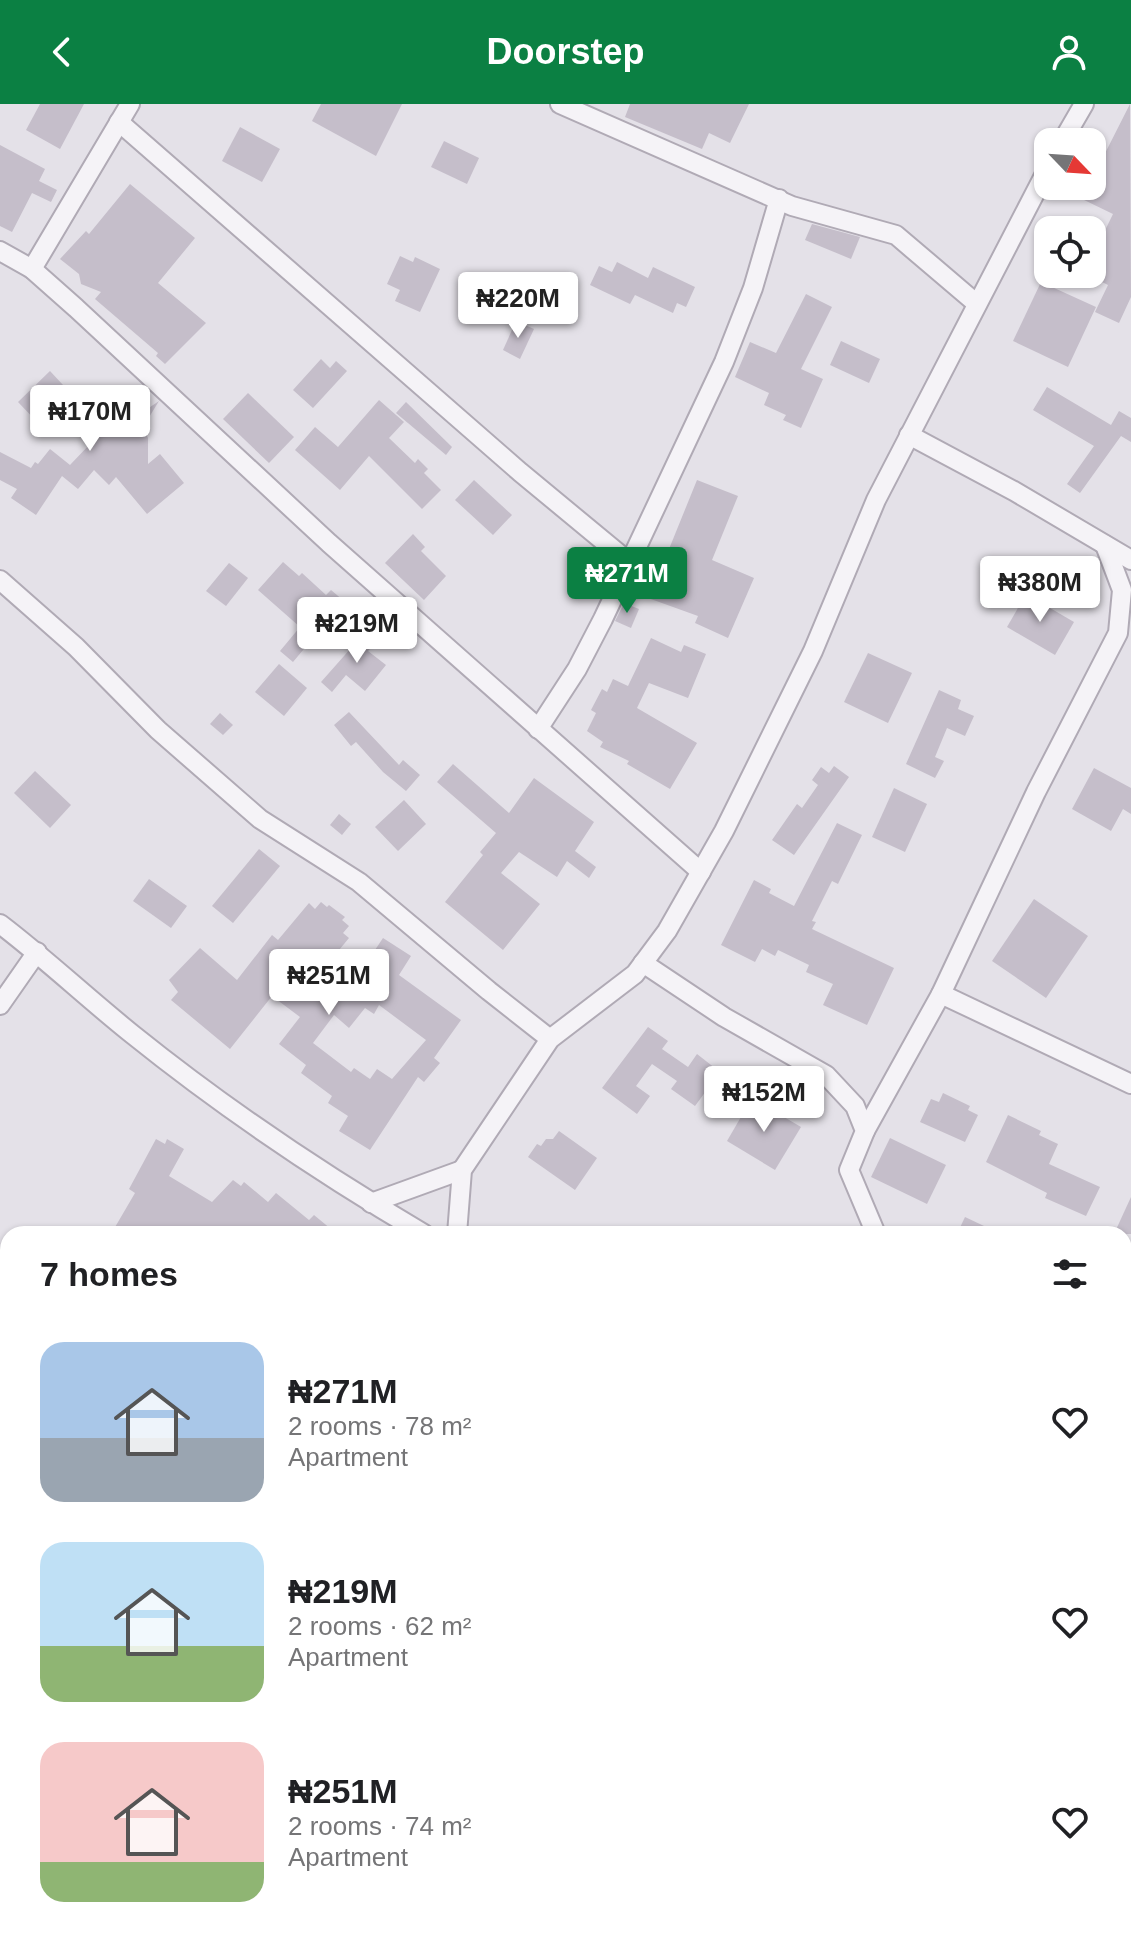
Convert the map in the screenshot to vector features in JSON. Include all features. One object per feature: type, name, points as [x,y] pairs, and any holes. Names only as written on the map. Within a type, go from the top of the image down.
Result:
[{"type":"street","points":[[32,269],[130,104]]},
{"type":"street","points":[[560,104],[779,199],[896,235],[977,304]]},
{"type":"street","points":[[1070,128],[1084,104]]},
{"type":"street","points":[[119,122],[520,472],[630,563]]},
{"type":"street","points":[[458,1226],[462,1170],[550,1039],[635,974],[667,931],[724,831],[813,651],[876,500],[1034,195]]},
{"type":"street","points":[[538,729],[577,669],[724,362],[753,288],[779,199]]},
{"type":"street","points":[[0,251],[32,269],[329,543],[701,872]]},
{"type":"street","points":[[909,435],[1014,491],[1131,560]]},
{"type":"street","points":[[873,1226],[849,1170],[865,1131],[941,994],[1036,792],[1124,630],[1122,590],[1105,545]]},
{"type":"street","points":[[0,580],[76,647],[158,730],[260,819],[359,882],[550,1039]]},
{"type":"street","points":[[0,924],[131,1033],[264,1133],[410,1226]]},
{"type":"street","points":[[0,1005],[37,952]]},
{"type":"street","points":[[643,963],[724,1017],[826,1075],[855,1106],[865,1131]]},
{"type":"street","points":[[941,994],[1131,1084]]},
{"type":"street","points":[[371,1203],[462,1170]]},
{"type":"building","points":[[40,104],[84,104],[60,149],[26,130]]},
{"type":"building","points":[[321,104],[402,104],[376,156],[312,121]]},
{"type":"building","points":[[630,104],[749,104],[730,143],[709,133],[702,149],[625,117]]},
{"type":"building","points":[[1130,104],[1131,297],[1119,323],[1095,312],[1108,285],[1106,228],[1113,214],[1084,200],[1106,200],[1106,151]]},
{"type":"building","points":[[240,127],[280,149],[262,182],[222,161]]},
{"type":"building","points":[[444,141],[479,158],[467,184],[431,167]]},
{"type":"building","points":[[0,145],[45,169],[39,181],[57,190],[51,202],[32,193],[12,232],[0,226]]},
{"type":"building","points":[[130,184],[195,238],[158,283],[206,323],[165,364],[156,356],[158,353],[95,299],[101,292],[81,284],[79,274],[60,259],[86,231],[89,234]]},
{"type":"building","points":[[812,224],[860,237],[851,259],[805,240]]},
{"type":"building","points":[[400,256],[413,262],[415,257],[440,269],[420,312],[395,301],[400,290],[387,284]]},
{"type":"building","points":[[617,262],[648,278],[653,267],[695,287],[686,307],[677,303],[673,313],[635,295],[630,304],[590,285],[599,266],[612,272]]},
{"type":"building","points":[[1038,288],[1054,288],[1096,307],[1068,367],[1013,341]]},
{"type":"building","points":[[806,294],[832,307],[801,369],[823,379],[801,428],[783,420],[786,415],[764,405],[769,393],[735,377],[750,342],[776,353]]},
{"type":"building","points":[[516,321],[534,329],[520,359],[503,350]]},
{"type":"building","points":[[841,341],[880,359],[869,383],[830,365]]},
{"type":"building","points":[[321,359],[330,368],[336,361],[347,371],[313,408],[293,390]]},
{"type":"building","points":[[50,371],[63,385],[59,389],[81,412],[89,405],[103,420],[110,413],[114,417],[123,408],[134,418],[159,401],[143,427],[148,438],[148,464],[160,454],[184,483],[147,514],[116,477],[109,485],[94,470],[78,489],[62,476],[36,515],[11,498],[17,489],[0,480],[0,452],[31,468],[50,449],[70,465],[90,444],[58,410],[41,426],[18,402]]},
{"type":"building","points":[[1047,387],[1111,425],[1119,411],[1131,418],[1131,442],[1121,436],[1080,493],[1067,484],[1094,446],[1033,410]]},
{"type":"building","points":[[248,393],[294,437],[269,463],[223,419]]},
{"type":"building","points":[[379,400],[404,422],[389,438],[415,463],[418,459],[428,469],[424,473],[441,490],[422,509],[369,456],[340,490],[295,450],[315,427],[338,447]]},
{"type":"building","points":[[406,402],[452,447],[446,455],[396,413]]},
{"type":"building","points":[[474,480],[512,515],[493,535],[455,500]]},
{"type":"building","points":[[697,480],[738,496],[712,560],[754,578],[728,638],[695,623],[698,616],[648,598],[658,581],[652,579],[661,552],[667,554]]},
{"type":"building","points":[[413,534],[425,547],[421,551],[446,576],[424,600],[385,563]]},
{"type":"building","points":[[283,562],[299,576],[302,573],[326,595],[331,590],[344,601],[293,662],[280,651],[300,627],[258,590]]},
{"type":"building","points":[[229,563],[248,578],[226,606],[206,591]]},
{"type":"building","points":[[1026,594],[1074,622],[1055,655],[1007,627]]},
{"type":"building","points":[[624,603],[639,609],[631,628],[615,621]]},
{"type":"building","points":[[367,630],[378,640],[368,651],[386,665],[365,691],[346,675],[332,692],[321,682]]},
{"type":"building","points":[[651,638],[681,652],[684,645],[706,654],[688,698],[649,683],[637,708],[697,743],[670,789],[627,764],[629,761],[600,747],[603,742],[587,731],[596,713],[591,710],[602,689],[607,692],[613,679],[628,686]]},
{"type":"building","points":[[868,653],[912,673],[888,723],[844,702]]},
{"type":"building","points":[[279,664],[307,688],[284,716],[255,692]]},
{"type":"building","points":[[939,690],[961,700],[958,709],[974,716],[965,736],[947,728],[935,757],[944,761],[935,778],[906,764]]},
{"type":"building","points":[[349,712],[399,765],[403,760],[420,775],[406,791],[383,772],[356,742],[351,746],[334,725]]},
{"type":"building","points":[[220,713],[233,725],[223,735],[210,724]]},
{"type":"building","points":[[453,764],[509,813],[534,778],[594,822],[575,851],[596,867],[589,878],[567,861],[557,877],[519,852],[501,873],[540,904],[503,950],[445,902],[483,855],[480,852],[496,833],[437,782]]},
{"type":"building","points":[[834,766],[849,777],[794,855],[772,840],[797,804],[802,808],[818,785],[812,780],[821,767],[829,773]]},
{"type":"building","points":[[1094,768],[1131,788],[1131,814],[1123,809],[1111,831],[1072,809]]},
{"type":"building","points":[[35,771],[71,805],[50,828],[14,793]]},
{"type":"building","points":[[894,788],[927,804],[905,852],[872,837]]},
{"type":"building","points":[[404,800],[426,824],[398,851],[375,827]]},
{"type":"building","points":[[339,814],[351,824],[342,835],[330,825]]},
{"type":"building","points":[[837,823],[862,835],[838,884],[832,881],[812,921],[816,922],[812,929],[894,968],[867,1025],[823,1005],[833,984],[806,972],[809,965],[778,950],[775,956],[762,949],[755,962],[721,945],[754,880],[771,889],[769,893],[794,906]]},
{"type":"building","points":[[259,849],[280,866],[233,923],[212,906]]},
{"type":"building","points":[[149,879],[187,906],[171,928],[133,901]]},
{"type":"building","points":[[1034,899],[1088,936],[1046,998],[992,961]]},
{"type":"building","points":[[321,902],[327,907],[329,905],[345,917],[342,920],[349,926],[343,933],[349,938],[320,973],[325,977],[322,980],[343,998],[383,938],[411,956],[399,975],[461,1020],[434,1058],[440,1063],[424,1082],[418,1077],[370,1150],[339,1131],[348,1116],[328,1103],[332,1096],[301,1073],[306,1065],[279,1044],[300,1017],[272,996],[230,1049],[171,1000],[178,992],[169,980],[200,948],[237,980],[272,935],[278,940],[309,903],[315,909]],"holes":[[[379,1005],[426,1040],[392,1079],[377,1069],[370,1079],[354,1068],[351,1072],[313,1043],[334,1015],[349,1028],[365,1008],[374,1014]]]},
{"type":"building","points":[[648,1027],[668,1041],[662,1049],[688,1067],[697,1054],[720,1072],[695,1106],[671,1089],[677,1081],[652,1064],[636,1086],[650,1096],[637,1114],[602,1088]]},
{"type":"building","points":[[943,1093],[970,1106],[968,1110],[978,1115],[965,1142],[920,1122],[931,1099],[939,1102]]},
{"type":"building","points":[[752,1098],[801,1127],[775,1170],[727,1141]]},
{"type":"building","points":[[1008,1115],[1041,1131],[1039,1135],[1058,1144],[1049,1164],[1100,1187],[1086,1216],[1045,1198],[1047,1193],[986,1162]]},
{"type":"building","points":[[559,1131],[597,1158],[575,1190],[528,1157],[537,1144],[541,1146],[546,1139],[553,1139]]},
{"type":"building","points":[[890,1138],[946,1165],[927,1204],[871,1177]]},
{"type":"building","points":[[156,1139],[165,1144],[167,1139],[184,1149],[169,1176],[212,1202],[233,1180],[241,1186],[244,1182],[268,1202],[276,1193],[309,1220],[314,1215],[327,1226],[116,1226],[135,1193],[129,1189]]},
{"type":"building","points":[[1131,1197],[1131,1226],[1118,1226]]},
{"type":"building","points":[[965,1217],[984,1226],[961,1226]]}]
